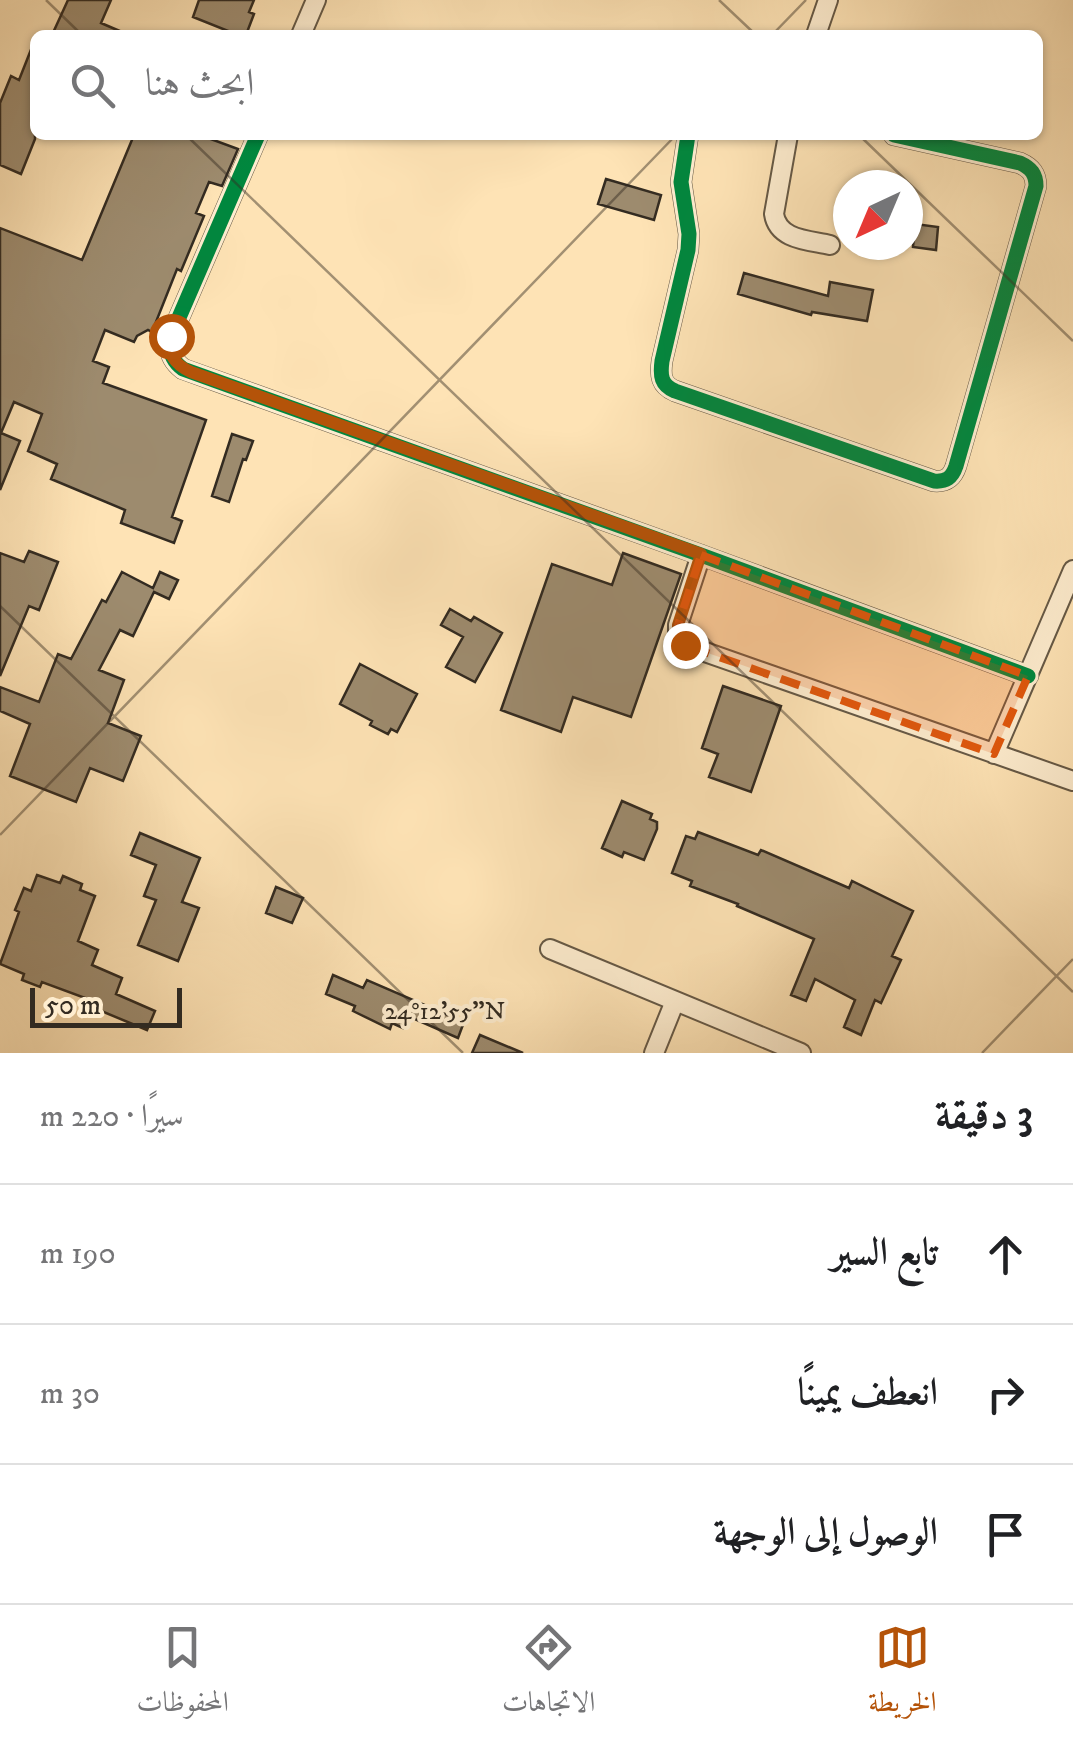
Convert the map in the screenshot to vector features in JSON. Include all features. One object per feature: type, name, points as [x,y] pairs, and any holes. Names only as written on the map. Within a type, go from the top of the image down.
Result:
[{"type":"street","points":[[303,30],[316,0]]},
{"type":"street","points":[[818,30],[828,0]]},
{"type":"street","points":[[256,140],[171,336],[169,345],[176,363],[191,372],[701,554],[1028,676]]},
{"type":"street","points":[[687,140],[681,182],[688,250],[662,362],[662,382],[675,391],[942,482],[949,479],[956,466],[1036,178],[1033,171],[1020,163],[916,140]]},
{"type":"street","points":[[787,140],[774,214],[776,224],[787,235],[830,245]]},
{"type":"street","points":[[701,554],[678,625],[685,645],[1073,780]]},
{"type":"street","points":[[994,754],[1073,570]]},
{"type":"street","points":[[550,949],[800,1053]]},
{"type":"street","points":[[654,1053],[675,1000]]},
{"type":"highlighted area","points":[[701,555],[1028,676],[994,754],[685,645],[678,625]]},
{"type":"building","points":[[68,0],[111,0],[101,23],[117,30],[54,30]]},
{"type":"building","points":[[199,0],[254,0],[248,30],[226,30],[193,17]]},
{"type":"building","points":[[30,52],[30,140],[35,140],[21,174],[0,165],[0,103],[11,76],[19,80]]},
{"type":"building","points":[[132,140],[214,140],[238,149],[222,186],[209,182],[196,213],[204,216],[152,332],[137,336],[134,342],[105,330],[93,361],[109,367],[103,383],[206,420],[172,517],[182,521],[174,543],[121,523],[125,510],[51,479],[57,464],[28,451],[42,414],[14,402],[1,433],[20,441],[0,490],[0,228],[82,260]]},
{"type":"building","points":[[606,179],[661,195],[654,220],[598,204]]},
{"type":"building","points":[[923,225],[938,227],[936,250],[923,248]]},
{"type":"building","points":[[744,273],[828,296],[830,282],[873,290],[867,321],[812,312],[811,315],[738,294]]},
{"type":"building","points":[[232,434],[253,441],[229,502],[212,496]]},
{"type":"building","points":[[29,551],[58,562],[39,610],[29,606],[0,676],[0,553],[24,562]]},
{"type":"building","points":[[623,553],[681,574],[631,717],[573,697],[561,732],[501,710],[552,564],[612,585]]},
{"type":"building","points":[[122,572],[153,588],[160,572],[178,580],[169,599],[154,592],[133,636],[120,630],[99,670],[124,680],[108,723],[141,736],[123,781],[90,768],[76,802],[10,776],[30,724],[0,711],[0,687],[39,702],[58,654],[71,659],[102,600],[106,602]]},
{"type":"building","points":[[450,609],[502,633],[475,682],[446,667],[463,637],[441,625]]},
{"type":"building","points":[[360,664],[417,694],[397,732],[391,729],[388,734],[340,704]]},
{"type":"building","points":[[723,686],[781,706],[751,792],[709,777],[718,754],[702,748]]},
{"type":"building","points":[[622,801],[652,814],[650,819],[657,822],[644,860],[624,852],[622,857],[602,848]]},
{"type":"building","points":[[698,832],[758,855],[761,850],[849,888],[852,881],[913,911],[892,956],[901,960],[881,1003],[875,1000],[861,1035],[844,1027],[855,1000],[815,979],[806,1001],[791,995],[814,939],[690,886],[692,881],[672,873],[686,836],[695,839]]},
{"type":"building","points":[[140,833],[200,858],[182,902],[199,908],[178,961],[138,945],[156,900],[144,896],[156,865],[131,855]]},
{"type":"building","points":[[37,875],[60,883],[63,876],[82,884],[80,890],[95,896],[78,941],[98,950],[92,965],[122,978],[116,994],[155,1011],[147,1030],[94,1008],[96,1002],[42,982],[40,987],[22,980],[24,974],[0,964],[24,888],[31,891]]},
{"type":"building","points":[[276,887],[303,898],[292,923],[266,913]]},
{"type":"building","points":[[333,975],[363,988],[367,980],[464,1022],[458,1038],[408,1016],[403,1028],[392,1023],[390,1029],[353,1011],[355,1006],[326,994]]},
{"type":"building","points":[[480,1035],[523,1053],[472,1053]]},
{"type":"cycle path","points":[[256,140],[171,336],[171,354],[183,369],[1028,676]]},
{"type":"cycle path","points":[[687,140],[681,182],[688,250],[662,361],[664,383],[675,391],[942,481],[956,466],[1036,182],[1032,172],[1020,163],[916,140]]},
{"type":"route","points":[[171,336],[171,354],[183,369],[701,554],[678,625],[685,645]]}]
